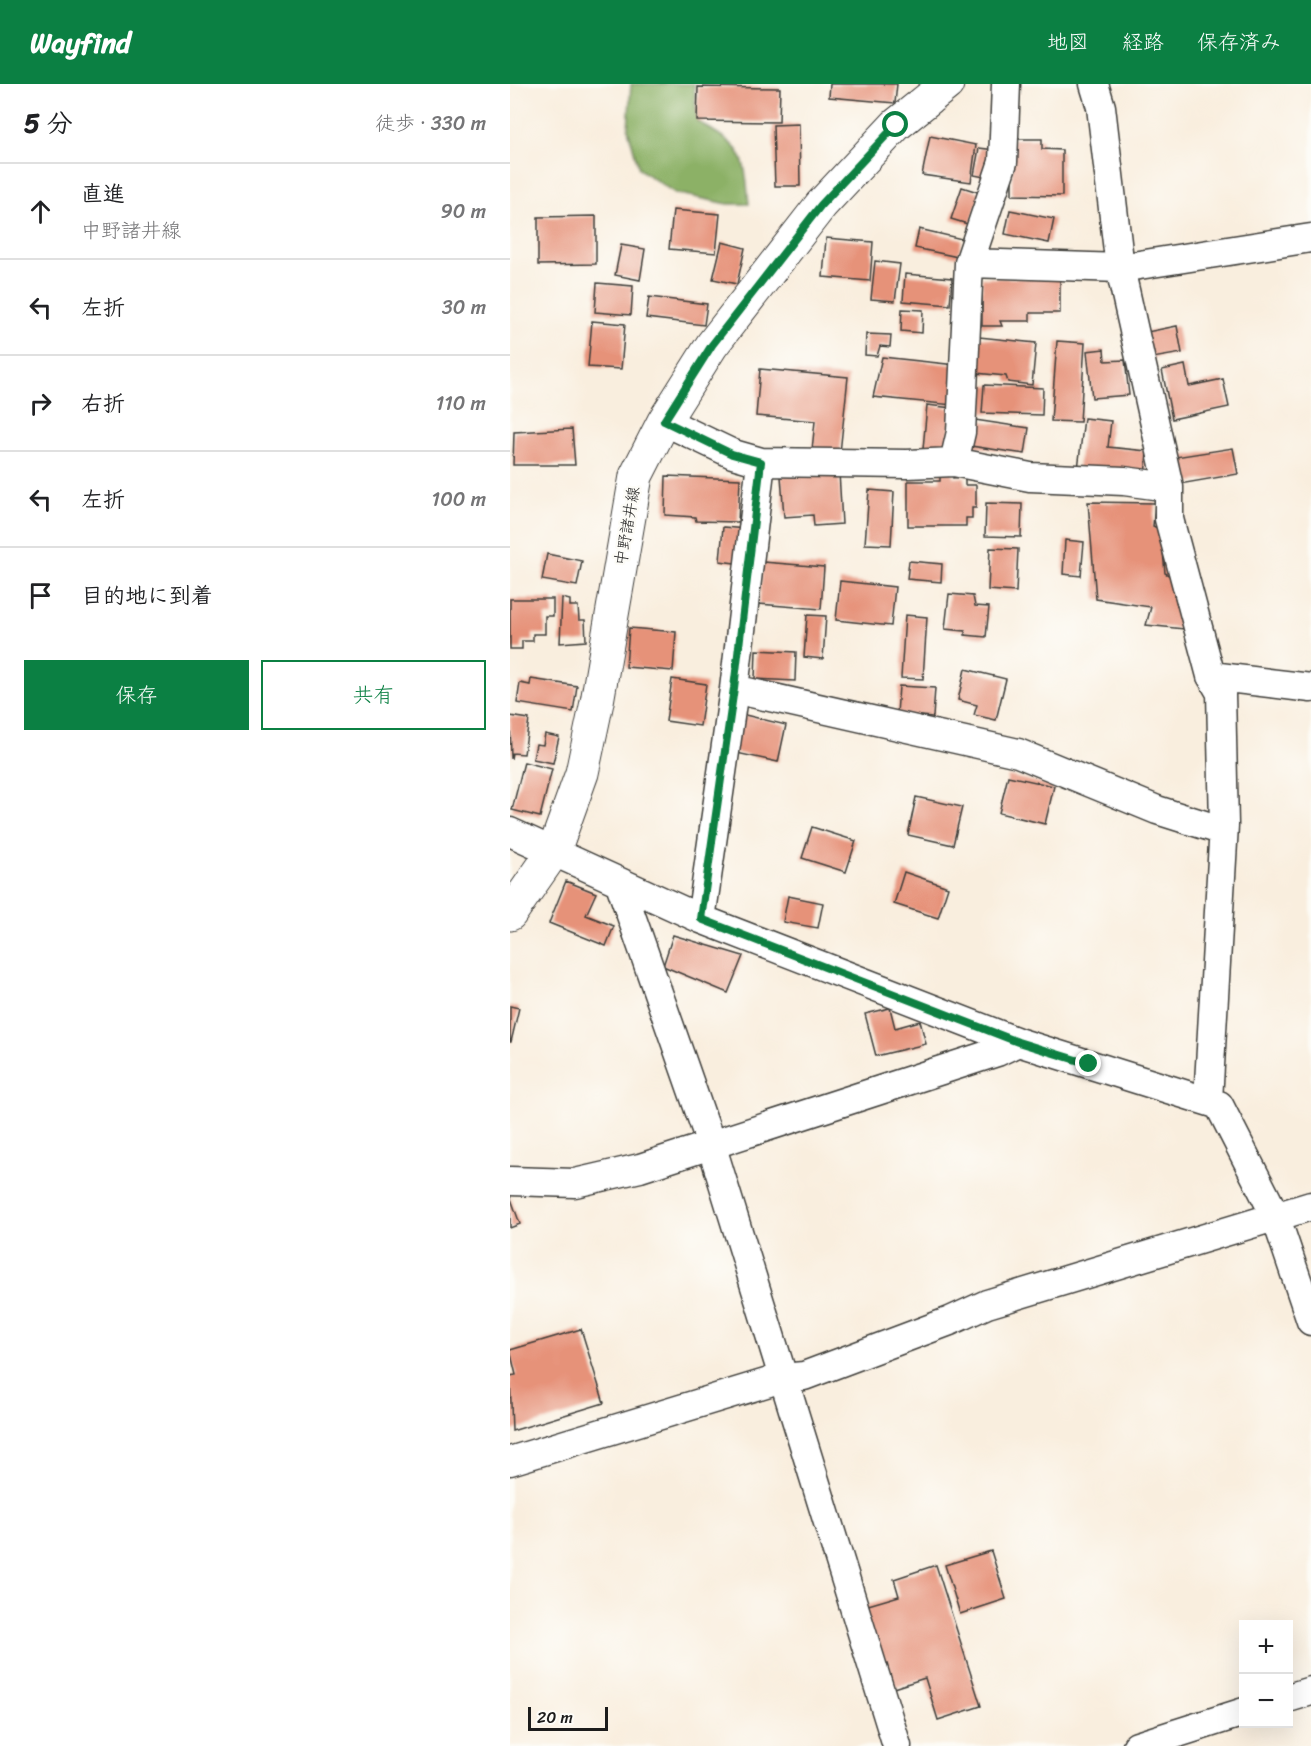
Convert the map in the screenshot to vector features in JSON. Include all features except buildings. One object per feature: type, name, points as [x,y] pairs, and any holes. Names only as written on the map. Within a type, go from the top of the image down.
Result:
[{"type":"main road","name":"中野諸井線","points":[[510,914],[554,851],[582,773],[597,702],[636,476],[664,421],[712,345],[821,205],[896,125],[947,84]]},
{"type":"street","points":[[954,462],[961,432],[969,263],[1003,162],[1006,84]]},
{"type":"street","points":[[1094,84],[1101,107],[1120,268],[1169,487],[1169,519],[1211,676],[1221,693],[1224,825],[1218,890],[1208,1100]]},
{"type":"street","points":[[969,263],[1120,268],[1311,238]]},
{"type":"street","points":[[664,421],[732,454],[761,462],[906,464],[954,462],[1030,477],[1124,481],[1169,487]]},
{"type":"street","points":[[701,919],[734,688],[761,462]]},
{"type":"street","points":[[1211,676],[1311,688]]},
{"type":"street","points":[[734,688],[1018,753],[1157,810],[1214,828],[1224,825]]},
{"type":"street","points":[[510,832],[701,919],[1018,1042],[1218,1105],[1275,1215],[1311,1321]]},
{"type":"street","points":[[620,884],[711,1144],[782,1378],[793,1403],[897,1746]]},
{"type":"street","points":[[510,1181],[575,1183],[640,1168],[997,1052],[1018,1042]]},
{"type":"street","points":[[510,1461],[782,1378],[804,1377],[950,1321],[987,1304],[1275,1215],[1311,1206]]},
{"type":"street","points":[[1293,1696],[1311,1690]]},
{"type":"street","points":[[1137,1746],[1239,1714]]},
{"type":"green space","points":[[631,84],[694,84],[697,121],[724,138],[739,153],[743,161],[749,204],[728,204],[675,193],[639,169],[628,129]]},
{"type":"route","points":[[896,125],[821,205],[712,345],[664,421],[732,454],[761,462],[734,688],[701,919],[1018,1042],[1089,1064]]}]
